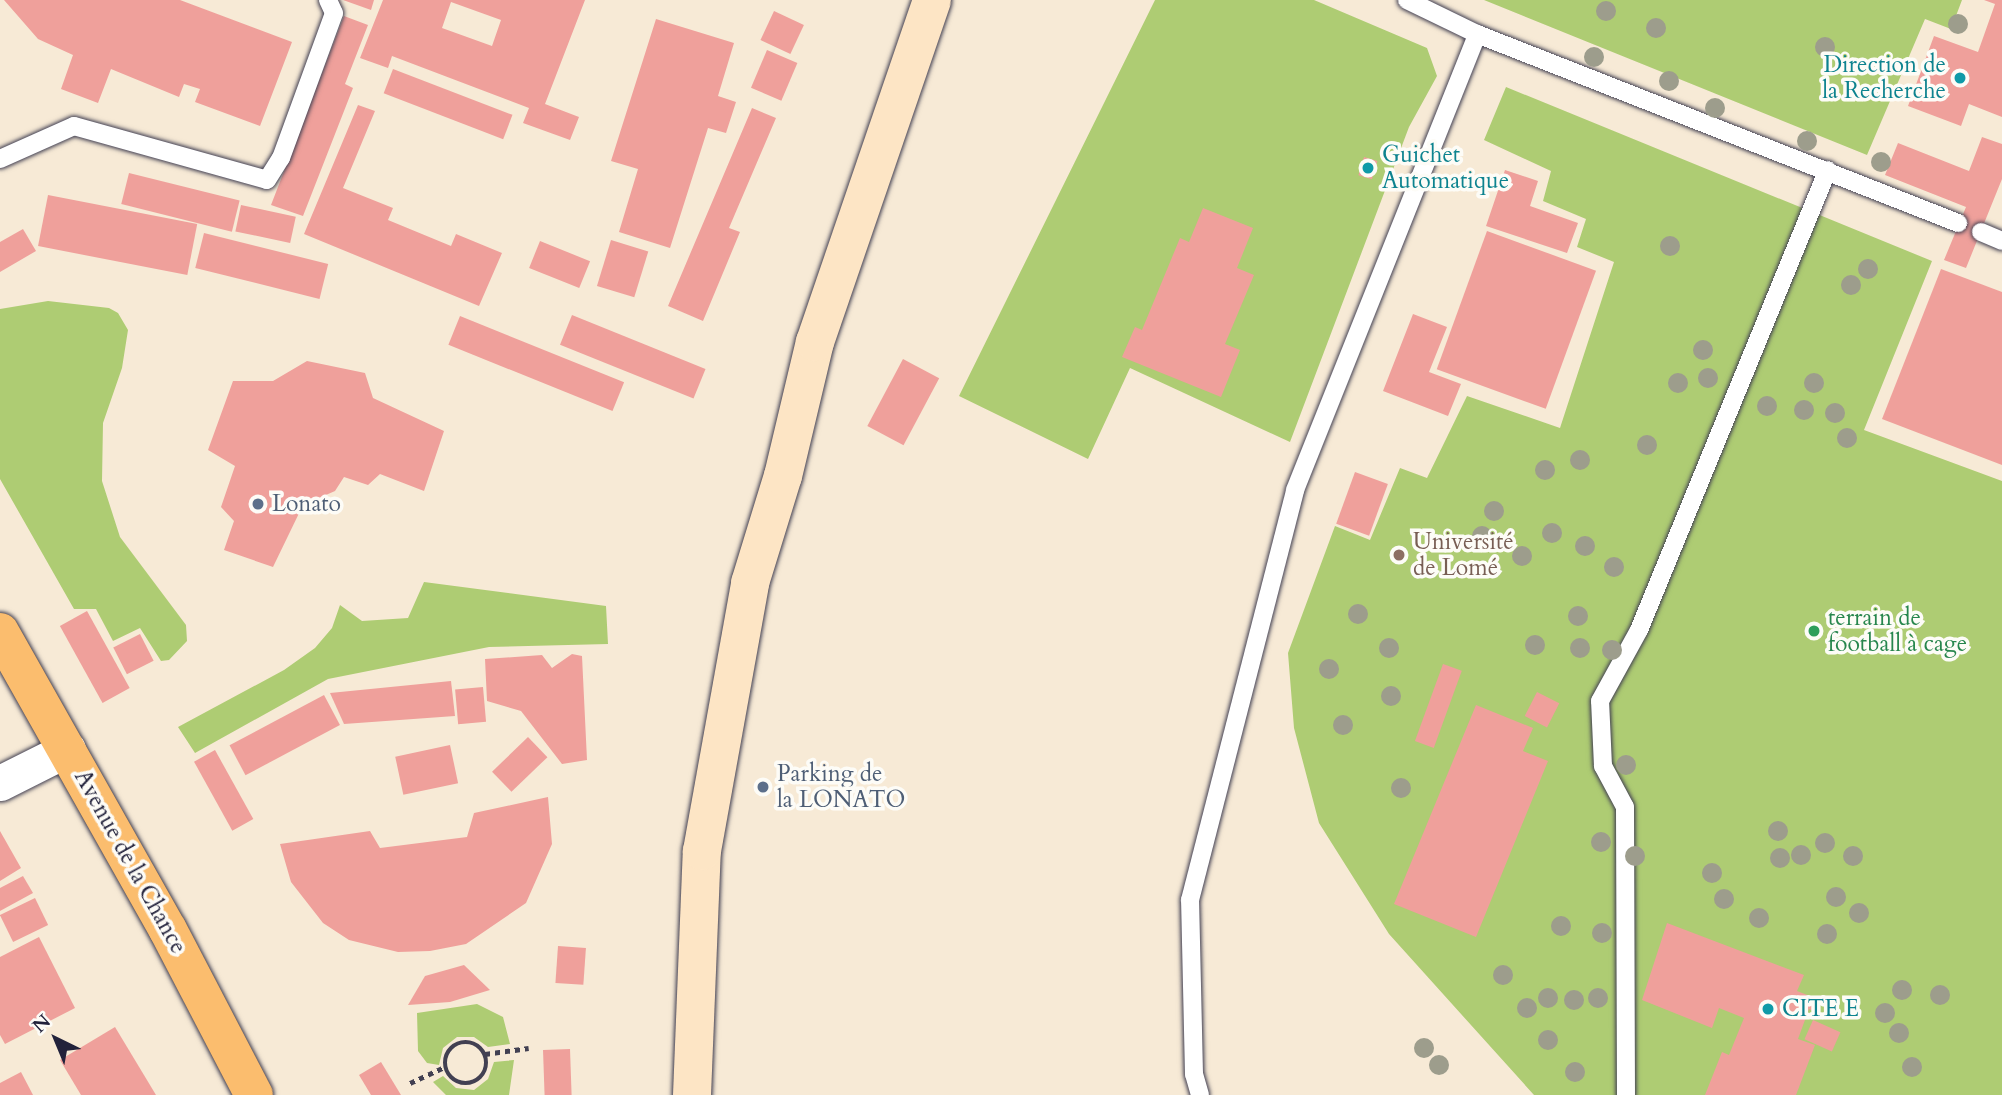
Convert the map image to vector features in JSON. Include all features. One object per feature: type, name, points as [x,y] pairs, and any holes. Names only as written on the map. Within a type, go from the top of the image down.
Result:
[{"type":"main road","name":"Avenue de la Chance","points":[[0,632],[68,749],[254,1095]]},
{"type":"street","points":[[692,1095],[702,851],[750,583],[783,476],[815,342],[925,2]]},
{"type":"street","points":[[0,783],[68,749]]},
{"type":"lane","points":[[0,159],[74,126],[267,180],[281,158],[334,13],[328,0]]},
{"type":"lane","points":[[1407,0],[1476,34],[1958,223]]},
{"type":"lane","points":[[1200,1095],[1194,1074],[1190,900],[1295,490],[1476,34]]},
{"type":"lane","points":[[1626,1095],[1625,807],[1603,765],[1600,701],[1639,630],[1828,170]]},
{"type":"lane","points":[[1981,232],[2002,241]]},
{"type":"path","points":[[459,1043],[475,1044],[485,1054],[486,1070],[476,1082],[453,1081],[445,1067],[448,1052],[459,1043]]},
{"type":"path","points":[[485,1054],[529,1048]]},
{"type":"path","points":[[410,1083],[445,1067]]},
{"type":"green space","points":[[1155,0],[1314,0],[1427,48],[1437,76],[1409,127],[1290,442],[1130,368],[1088,459],[959,396]]},
{"type":"green space","points":[[1484,0],[1962,0],[1951,29],[1925,19],[1867,155]]},
{"type":"green space","points":[[1506,87],[1932,261],[1864,430],[2002,481],[2002,1095],[1534,1095],[1389,934],[1319,823],[1294,728],[1288,653],[1335,526],[1370,540],[1400,468],[1427,478],[1467,396],[1560,428],[1614,262],[1577,247],[1586,219],[1543,201],[1551,171],[1484,140]]},
{"type":"green space","points":[[48,301],[109,308],[118,313],[128,330],[122,368],[103,423],[102,481],[120,537],[186,625],[187,641],[169,660],[161,661],[140,628],[113,641],[96,609],[74,609],[0,479],[0,309]]},
{"type":"green space","points":[[424,582],[606,606],[608,644],[489,647],[328,679],[195,753],[178,727],[284,670],[315,648],[332,628],[340,605],[362,621],[408,618]]},
{"type":"green space","points":[[477,1004],[503,1017],[510,1044],[488,1047],[474,1037],[457,1037],[443,1048],[439,1065],[427,1063],[418,1051],[417,1013]]},
{"type":"green space","points":[[514,1060],[509,1095],[446,1095],[433,1082],[443,1076],[456,1088],[474,1090],[488,1079],[494,1062]]},
{"type":"building","points":[[4,0],[180,0],[292,42],[260,126],[195,102],[200,89],[184,84],[179,97],[111,69],[98,103],[61,89],[73,55],[38,39]]},
{"type":"building","points":[[343,0],[374,0],[371,10]]},
{"type":"building","points":[[383,0],[585,0],[545,104],[579,117],[570,140],[523,123],[529,108],[392,56],[388,68],[360,58]],"holes":[[[451,2],[501,20],[492,46],[442,28]]]},
{"type":"building","name":"Direction de la Recherche","points":[[1984,0],[2002,0],[2002,117],[1969,104],[1961,126],[1908,106],[1934,36],[1978,52],[1995,4]]},
{"type":"building","points":[[774,11],[804,25],[790,54],[760,40]]},
{"type":"building","points":[[344,16],[368,25],[345,84],[353,88],[303,216],[271,205]]},
{"type":"building","points":[[656,19],[734,43],[718,96],[736,102],[726,133],[708,128],[670,248],[619,232],[638,169],[611,161]]},
{"type":"building","points":[[767,50],[797,63],[781,101],[751,88]]},
{"type":"building","points":[[393,69],[512,115],[503,139],[384,93]]},
{"type":"building","points":[[358,105],[375,111],[343,188],[393,208],[388,220],[451,246],[456,234],[502,253],[479,306],[304,234]]},
{"type":"building","points":[[752,108],[776,118],[729,228],[740,232],[703,321],[668,306]]},
{"type":"building","points":[[1982,137],[2002,144],[2002,179],[1966,268],[1944,260],[1966,207],[1885,175],[1898,143],[1969,171]]},
{"type":"building","name":"Guichet Automatique","points":[[1364,157],[1377,161],[1372,179],[1358,175]]},
{"type":"building","points":[[1505,170],[1538,181],[1530,206],[1578,223],[1567,253],[1486,226]]},
{"type":"building","points":[[129,173],[240,201],[232,232],[121,204]]},
{"type":"building","points":[[48,195],[197,224],[187,275],[38,246]]},
{"type":"building","points":[[241,205],[296,217],[290,243],[235,231]]},
{"type":"building","points":[[1203,208],[1253,228],[1237,268],[1254,275],[1225,344],[1240,350],[1221,397],[1122,357],[1135,327],[1142,330],[1180,238],[1189,242]]},
{"type":"building","points":[[23,229],[36,251],[0,272],[0,242]]},
{"type":"building","points":[[1487,231],[1596,271],[1546,409],[1437,369]]},
{"type":"building","points":[[204,233],[328,264],[319,299],[195,268]]},
{"type":"building","points":[[611,240],[648,251],[634,297],[597,286]]},
{"type":"building","points":[[540,241],[590,261],[579,288],[529,268]]},
{"type":"building","points":[[1941,269],[2002,292],[2002,465],[1882,419]]},
{"type":"building","points":[[1413,314],[1447,327],[1429,372],[1461,384],[1448,416],[1383,391]]},
{"type":"building","points":[[572,315],[706,369],[694,399],[560,345]]},
{"type":"building","points":[[460,316],[624,382],[612,411],[448,345]]},
{"type":"building","points":[[903,359],[939,378],[904,445],[867,426]]},
{"type":"building","points":[[307,361],[365,373],[373,398],[444,431],[424,491],[380,474],[368,485],[344,477],[335,491],[303,505],[273,567],[224,550],[234,521],[221,507],[235,466],[208,450],[233,381],[273,381]]},
{"type":"building","points":[[1355,472],[1388,484],[1369,536],[1336,524]]},
{"type":"building","points":[[87,611],[130,688],[103,703],[60,626]]},
{"type":"building","points":[[140,634],[154,661],[127,674],[113,648]]},
{"type":"building","points":[[572,654],[582,656],[587,760],[562,764],[521,711],[487,701],[485,659],[542,655],[552,668]]},
{"type":"building","points":[[1443,664],[1462,671],[1434,748],[1415,741]]},
{"type":"building","points":[[451,681],[455,716],[344,724],[330,693]]},
{"type":"building","points":[[483,687],[486,722],[458,724],[455,689]]},
{"type":"building","points":[[1537,692],[1559,703],[1547,727],[1525,716]]},
{"type":"building","points":[[324,695],[340,725],[245,775],[230,745]]},
{"type":"building","points":[[1476,705],[1533,728],[1523,751],[1548,761],[1476,937],[1394,904]]},
{"type":"building","points":[[528,737],[547,757],[511,792],[492,772]]},
{"type":"building","points":[[450,745],[458,783],[403,795],[395,757]]},
{"type":"building","points":[[215,750],[253,819],[232,831],[194,762]]},
{"type":"building","points":[[548,797],[552,844],[526,903],[466,944],[430,951],[398,952],[349,940],[323,923],[291,882],[280,844],[370,831],[380,848],[467,837],[474,813]]},
{"type":"building","points":[[0,831],[21,868],[0,881]]},
{"type":"building","points":[[23,876],[33,893],[0,911],[0,888]]},
{"type":"building","points":[[35,898],[48,925],[13,942],[0,915]]},
{"type":"building","name":"CITE E","points":[[1667,923],[1804,975],[1797,991],[1820,1000],[1815,1012],[1809,1009],[1798,1039],[1815,1045],[1796,1095],[1705,1095],[1722,1052],[1729,1055],[1744,1018],[1719,1008],[1712,1028],[1642,1000]]},
{"type":"building","points":[[39,937],[75,1008],[5,1044],[0,1035],[0,957]]},
{"type":"building","points":[[558,946],[586,948],[583,985],[555,983]]},
{"type":"building","points":[[464,965],[490,990],[450,1002],[408,1005],[425,976]]},
{"type":"building","points":[[1813,1020],[1840,1032],[1832,1051],[1804,1039]]},
{"type":"building","points":[[115,1027],[156,1095],[81,1095],[60,1060]]},
{"type":"building","points":[[570,1049],[572,1095],[545,1095],[543,1050]]},
{"type":"building","points":[[381,1062],[401,1095],[371,1095],[359,1075]]},
{"type":"building","points":[[21,1072],[33,1095],[0,1095],[0,1083]]},
{"type":"place","name":"Direction de la Recherche","points":[[1960,78]]},
{"type":"place","name":"Guichet Automatique","points":[[1368,168]]},
{"type":"place","name":"Lonato","points":[[258,504]]},
{"type":"place","name":"Université de Lomé","points":[[1399,555]]},
{"type":"place","name":"terrain de football à cage","points":[[1814,631]]},
{"type":"place","name":"Parking de la LONATO","points":[[763,787]]},
{"type":"place","name":"CITE E","points":[[1768,1009]]}]
